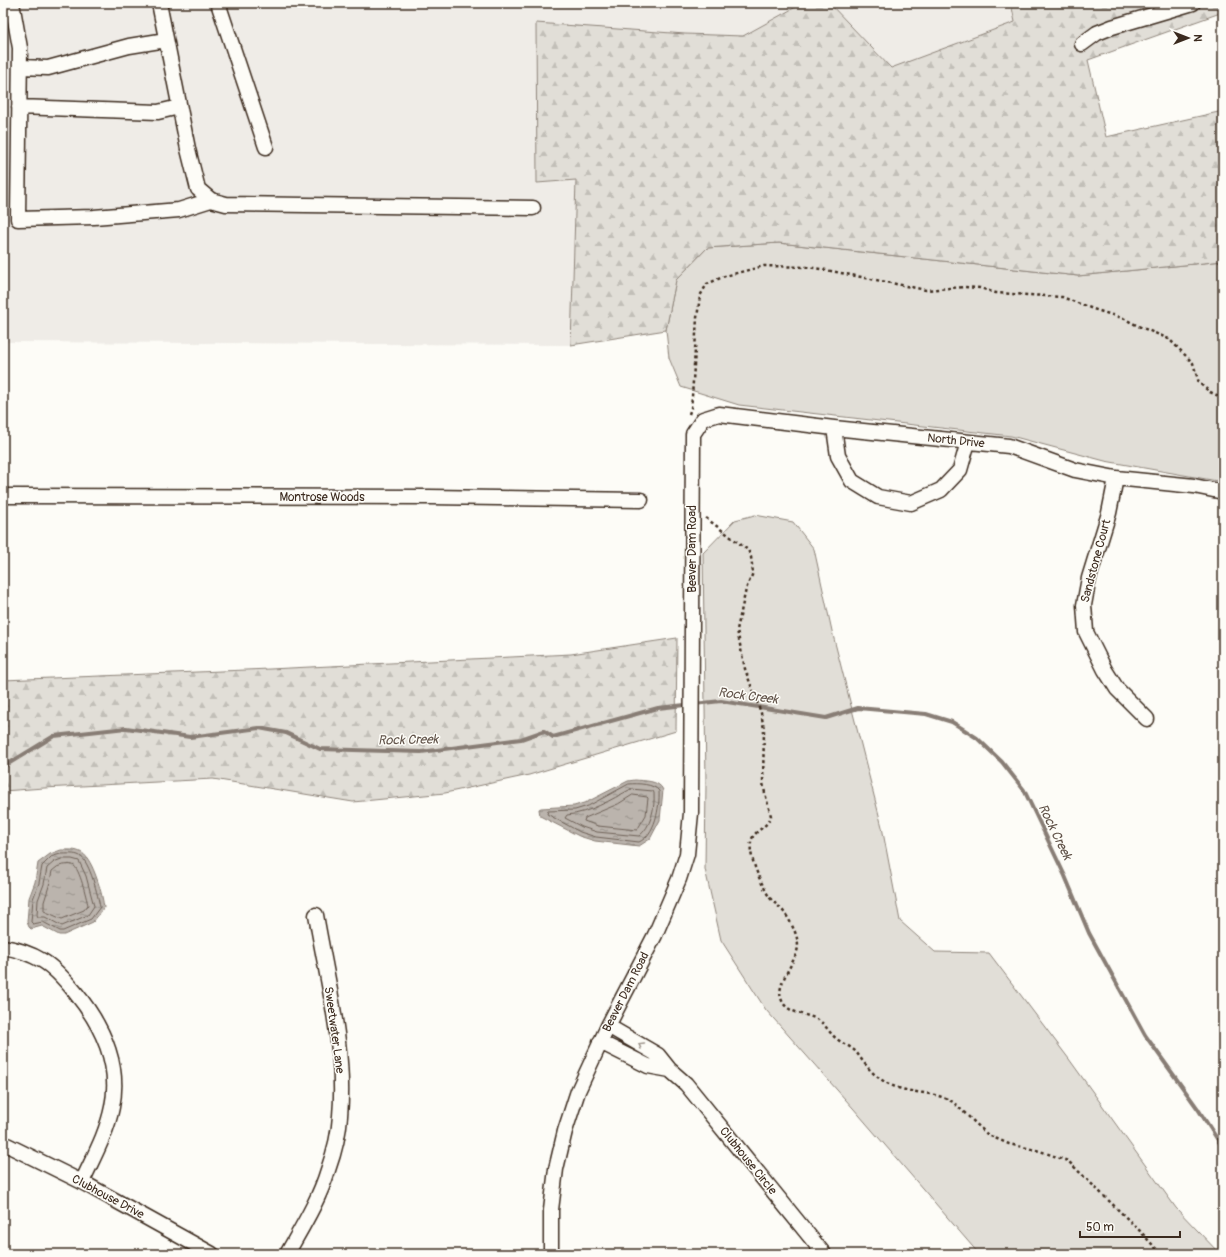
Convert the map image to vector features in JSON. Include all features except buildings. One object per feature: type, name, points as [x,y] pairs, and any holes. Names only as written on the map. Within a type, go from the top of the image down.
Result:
[{"type":"street","points":[[12,3],[20,48],[18,219],[94,217],[179,210],[211,200]]},
{"type":"street","points":[[159,3],[179,107],[198,189],[211,200],[226,204],[533,208]]},
{"type":"street","points":[[218,3],[266,147]]},
{"type":"street","points":[[1082,44],[1096,33],[1161,7],[1193,3]]},
{"type":"street","points":[[20,67],[48,68],[129,46],[166,40]]},
{"type":"street","points":[[19,107],[158,112],[179,107]]},
{"type":"street","name":"North Drive","points":[[693,434],[704,419],[720,414],[834,428],[1009,446],[1075,470],[1116,478],[1194,486],[1223,492]]},
{"type":"street","points":[[834,428],[838,456],[852,481],[878,497],[911,503],[941,490],[960,470],[968,442]]},
{"type":"street","name":"Beaver Dam Road","points":[[551,1254],[551,1210],[556,1169],[578,1091],[600,1042],[655,935],[679,879],[687,854],[691,813],[693,434]]},
{"type":"street","name":"Sandstone Court","points":[[1116,478],[1109,513],[1089,578],[1084,605],[1086,632],[1105,670],[1117,689],[1147,719]]},
{"type":"street","name":"Montrose Woods","points":[[3,496],[430,497],[641,500]]},
{"type":"street","name":"Sweetwater Lane","points":[[287,1254],[319,1196],[330,1164],[340,1117],[341,1076],[339,1048],[316,915]]},
{"type":"street","points":[[3,947],[15,949],[43,961],[66,981],[84,1003],[100,1027],[110,1053],[114,1079],[112,1106],[106,1129],[82,1182]]},
{"type":"street","name":"Clubhouse Circle","points":[[608,1026],[658,1055],[670,1070],[686,1084],[824,1254]]},
{"type":"street","points":[[600,1042],[648,1066],[670,1070]]},
{"type":"street","name":"Clubhouse Drive","points":[[3,1143],[82,1182],[212,1254]]},
{"type":"path","points":[[695,336],[700,296],[707,284],[725,276],[764,266],[807,267],[821,269],[926,290],[980,288],[996,293],[1062,296],[1093,309],[1125,319],[1169,339],[1193,363],[1199,383],[1210,392],[1223,398]]},
{"type":"path","points":[[693,507],[748,550],[752,557],[753,573],[746,588],[737,630],[745,670],[761,713],[764,728],[764,783],[765,794],[771,816],[768,824],[751,840],[751,850],[770,898],[789,919],[797,940],[798,947],[795,957],[784,979],[780,993],[782,1001],[787,1007],[821,1022],[837,1039],[855,1051],[874,1074],[890,1085],[910,1092],[939,1095],[947,1098],[988,1134],[1009,1144],[1046,1153],[1068,1161],[1145,1236],[1161,1254]]},
{"type":"shaded area","points":[[3,3],[803,3],[743,36],[685,34],[537,183],[576,180],[571,345],[3,342]]},
{"type":"shaded area","points":[[829,3],[1011,3],[1015,22],[891,68]]},
{"type":"green space","points":[[803,3],[829,3],[891,68],[1015,22],[1011,3],[1223,3],[1223,12],[1088,60],[1106,137],[1223,111],[1223,261],[1078,276],[779,243],[707,248],[676,280],[666,330],[571,345],[576,180],[537,183],[536,23],[685,34],[743,36]]},
{"type":"green space","points":[[779,243],[1078,276],[1223,261],[1223,482],[1105,461],[1011,436],[739,405],[681,387],[669,358],[666,330],[676,280],[707,248]]},
{"type":"green space","points":[[755,515],[793,522],[814,549],[832,631],[882,827],[900,921],[935,952],[989,953],[1069,1059],[1176,1208],[1220,1254],[979,1254],[766,1010],[721,940],[705,869],[706,783],[703,553],[735,520]]},
{"type":"green space","points":[[677,638],[676,731],[529,775],[445,793],[353,802],[213,779],[3,791],[3,680],[270,669],[571,654]]},
{"type":"water","points":[[635,780],[658,784],[663,790],[660,820],[650,839],[639,846],[595,841],[579,836],[540,816],[539,809],[541,808],[574,806],[587,802],[628,781]]},
{"type":"water","points":[[61,850],[72,850],[82,853],[90,862],[97,878],[104,908],[93,922],[64,935],[59,935],[42,926],[31,929],[27,922],[29,898],[35,882],[38,863],[50,854]]},
{"type":"waterway","name":"Rock Creek","points":[[3,767],[54,736],[126,728],[190,737],[259,728],[286,733],[320,749],[421,752],[521,739],[544,731],[553,737],[658,708],[721,701],[826,718],[858,708],[926,714],[952,722],[977,738],[1002,762],[1024,790],[1065,876],[1089,933],[1145,1035],[1198,1109],[1223,1148]]}]
